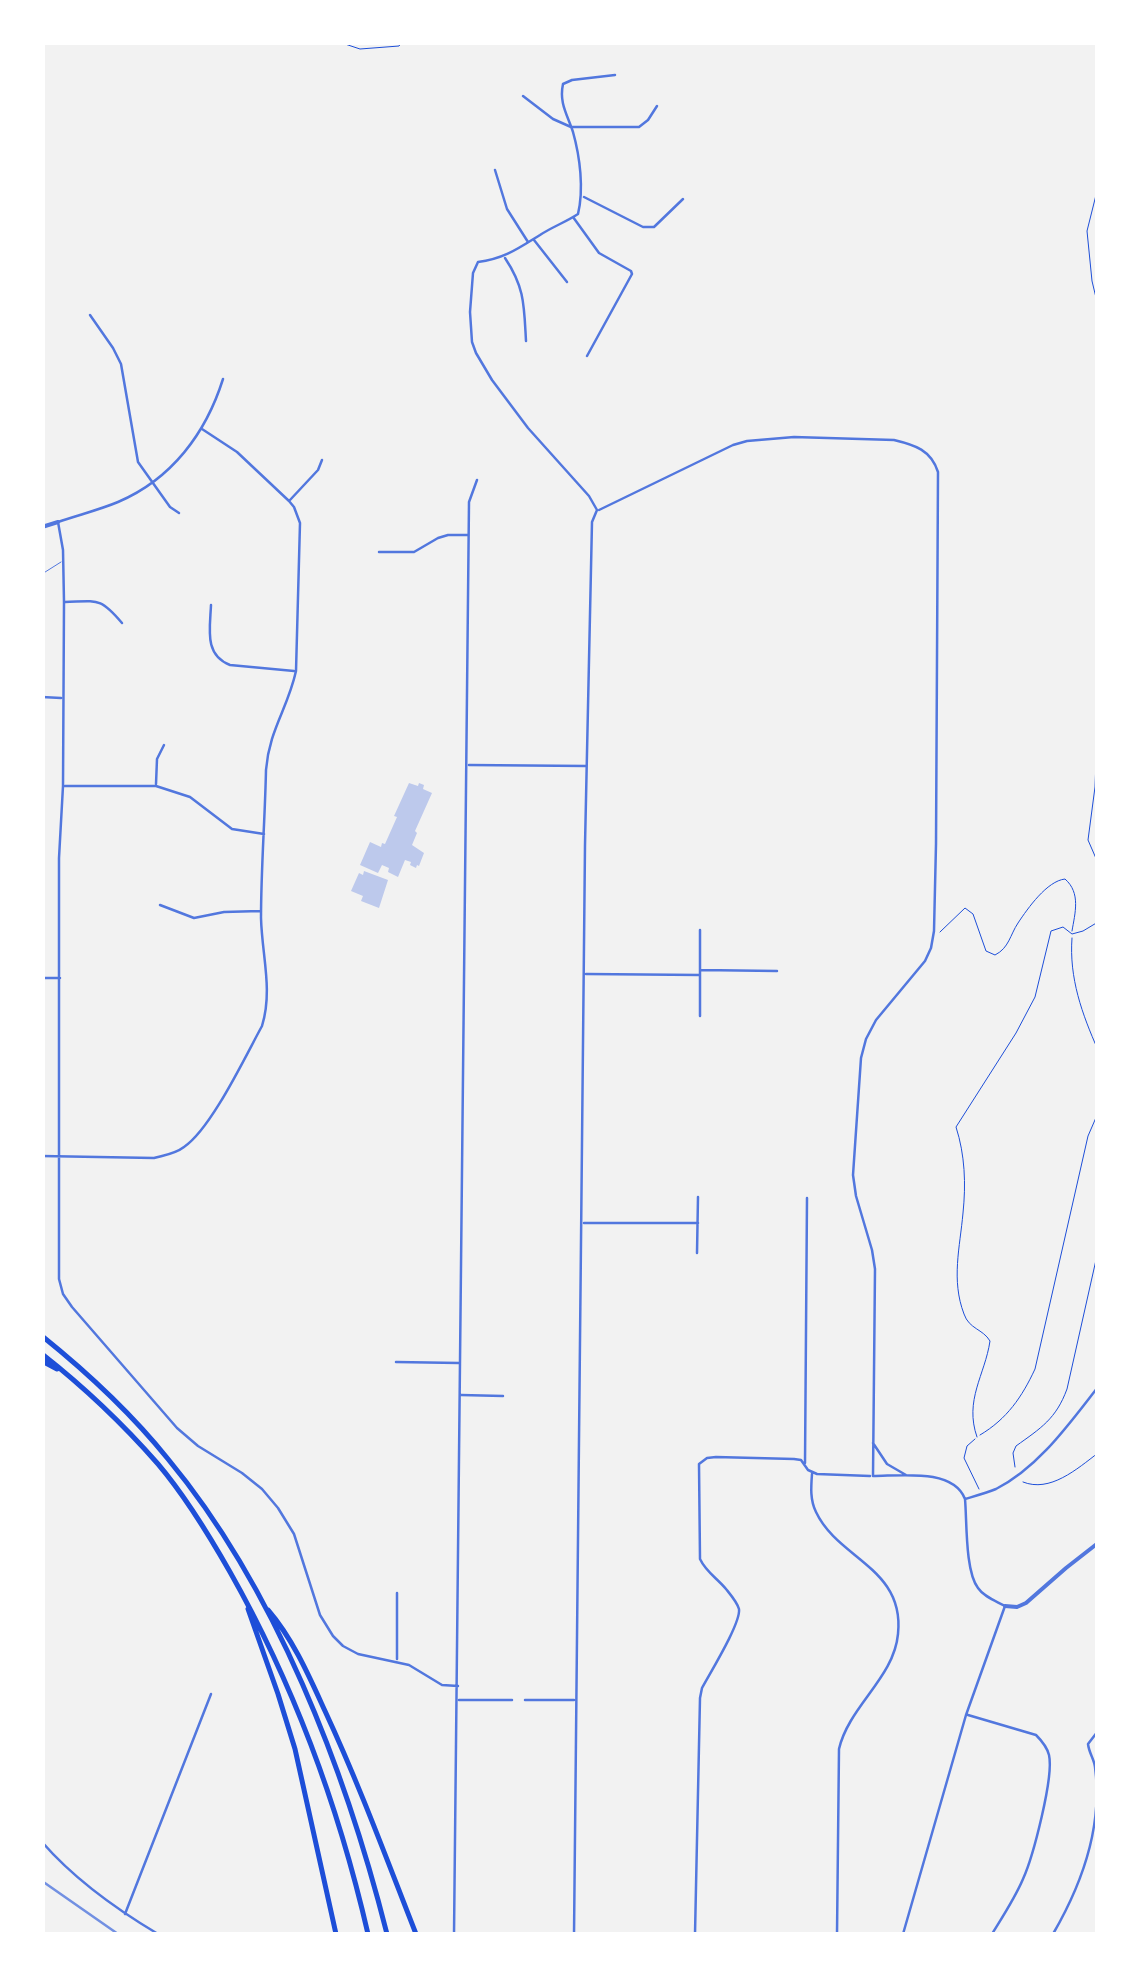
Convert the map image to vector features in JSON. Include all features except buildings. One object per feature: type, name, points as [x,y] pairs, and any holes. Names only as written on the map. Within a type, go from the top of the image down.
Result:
[{"type":"highway","points":[[42,1336],[134,1420],[200,1499],[228,1542],[263,1604],[335,1765],[388,1934]]},
{"type":"highway","points":[[42,1357],[73,1379],[160,1466],[217,1548],[270,1647],[320,1770],[368,1934]]},
{"type":"highway","points":[[244,1596],[295,1749],[336,1934]]},
{"type":"highway","points":[[263,1604],[282,1626],[316,1690],[349,1762],[416,1934]]},
{"type":"street","points":[[597,510],[492,380],[472,342],[470,312],[473,272],[478,262],[504,257],[578,214],[582,196],[578,154],[561,103],[563,84],[615,76]]},
{"type":"street","points":[[523,96],[553,119],[571,126],[640,127],[657,106]]},
{"type":"street","points":[[496,170],[507,209],[567,282]]},
{"type":"street","points":[[582,196],[643,227],[654,227],[683,199]]},
{"type":"street","points":[[573,218],[599,253],[632,274],[587,356]]},
{"type":"street","points":[[504,257],[521,288],[526,341]]},
{"type":"street","points":[[90,314],[121,364],[138,462],[170,507],[179,513]]},
{"type":"street","points":[[42,527],[117,502],[172,466],[202,429],[222,379]]},
{"type":"street","points":[[42,1156],[154,1158],[186,1147],[199,1134],[262,1026],[267,1010],[261,911],[268,748],[296,672],[300,532],[297,514],[289,501],[237,452],[202,429]]},
{"type":"street","points":[[574,1934],[592,522],[597,510],[733,445],[759,438],[886,438],[914,445],[930,456],[936,464],[938,482],[936,876],[932,942],[922,967],[876,1020],[866,1038],[859,1071],[853,1174],[875,1269],[873,1476]]},
{"type":"street","points":[[289,501],[318,470],[322,460]]},
{"type":"street","points":[[454,1934],[469,536],[470,498],[477,480]]},
{"type":"street","points":[[58,522],[64,560],[59,1279],[63,1294],[177,1428],[242,1473],[278,1508],[294,1534],[320,1615],[332,1636],[358,1654],[398,1661],[442,1685],[458,1686]]},
{"type":"street","points":[[379,552],[414,552],[448,535],[469,536]]},
{"type":"street","points":[[64,602],[104,603],[122,623]]},
{"type":"street","points":[[211,605],[210,644],[220,661],[296,672]]},
{"type":"street","points":[[42,697],[63,698]]},
{"type":"street","points":[[156,786],[157,758],[164,745]]},
{"type":"street","points":[[468,765],[587,766]]},
{"type":"street","points":[[63,786],[156,786],[190,797],[232,828],[265,834]]},
{"type":"street","points":[[160,905],[194,918],[261,911]]},
{"type":"street","points":[[700,930],[700,1016]]},
{"type":"street","points":[[584,974],[778,971]]},
{"type":"street","points":[[42,978],[60,978]]},
{"type":"street","points":[[698,1197],[698,1253]]},
{"type":"street","points":[[805,1465],[807,1198]]},
{"type":"street","points":[[581,1222],[698,1223]]},
{"type":"street","points":[[396,1362],[460,1363]]},
{"type":"street","points":[[965,1499],[994,1489],[1018,1474],[1048,1446],[1098,1387]]},
{"type":"street","points":[[460,1395],[502,1396]]},
{"type":"street","points":[[873,1442],[887,1464],[909,1477]]},
{"type":"street","points":[[695,1934],[700,1698],[739,1615],[735,1601],[700,1560],[699,1464],[706,1458],[794,1459],[823,1476],[948,1480],[965,1499],[974,1582],[981,1592],[1006,1606],[1026,1603],[1098,1543]]},
{"type":"street","points":[[812,1473],[812,1495],[818,1516],[882,1579],[894,1598],[899,1621],[894,1653],[844,1732],[839,1749],[836,1934]]},
{"type":"street","points":[[396,1592],[398,1661]]},
{"type":"street","points":[[902,1934],[966,1715],[1006,1606]]},
{"type":"street","points":[[125,1914],[210,1694]]},
{"type":"street","points":[[458,1700],[512,1700]]},
{"type":"street","points":[[526,1700],[576,1700]]},
{"type":"street","points":[[966,1715],[1036,1735],[1048,1754],[1048,1783],[1032,1857],[1021,1885],[992,1934]]},
{"type":"street","points":[[1053,1934],[1072,1900],[1095,1828],[1095,1769],[1088,1744],[1098,1731]]},
{"type":"street","points":[[42,1842],[85,1884],[158,1934]]},
{"type":"lane","points":[[42,574],[64,560]]},
{"type":"path","points":[[340,42],[360,49],[399,46],[402,42]]},
{"type":"path","points":[[1098,188],[1087,231],[1098,306]]},
{"type":"path","points":[[1098,708],[1096,788],[1088,840],[1098,863]]},
{"type":"path","points":[[932,942],[965,908],[973,914],[986,951],[995,955],[1004,951],[1020,920],[1049,885],[1065,879],[1076,900],[1071,955],[1076,990],[1098,1050]]},
{"type":"path","points":[[1072,934],[1098,922]]},
{"type":"path","points":[[978,1437],[972,1417],[975,1386],[990,1341],[966,1320],[958,1289],[956,1261],[965,1180],[956,1127],[1016,1033],[1034,997],[1051,931],[1063,927],[1072,934]]},
{"type":"path","points":[[981,1494],[964,1458],[967,1446],[1006,1416],[1035,1369],[1088,1136],[1098,1113]]},
{"type":"path","points":[[1098,1251],[1067,1389],[1052,1418],[1016,1446],[1013,1462],[1026,1484],[1051,1483],[1098,1453]]},
{"type":"path","points":[[1093,1271],[1098,1268]]},
{"type":"railway","points":[[42,1881],[118,1934]]}]
